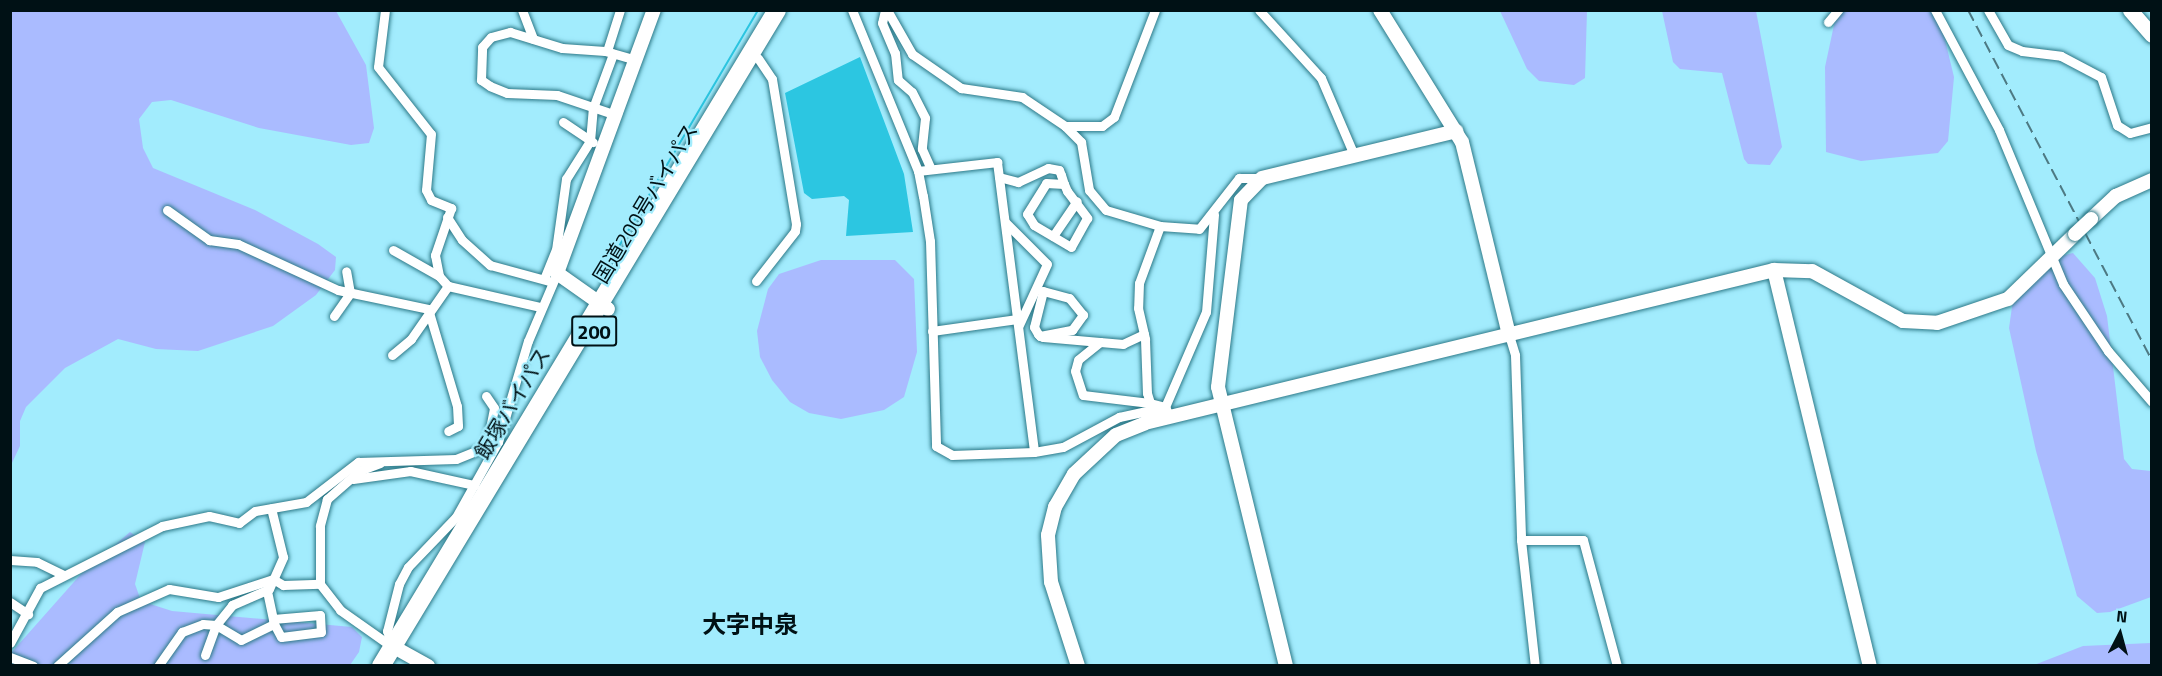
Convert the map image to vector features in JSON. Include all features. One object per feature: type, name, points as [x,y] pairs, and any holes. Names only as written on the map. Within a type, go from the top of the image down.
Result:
[{"type":"highway","name":"200","points":[[603,307],[777,10]]},
{"type":"highway","name":"国道200号バイパス","points":[[395,654],[603,307],[788,10]]},
{"type":"highway","name":"200","points":[[381,666],[395,654]]},
{"type":"main road","points":[[2130,10],[2151,35]]},
{"type":"street","points":[[385,10],[378,67],[431,134],[426,190],[431,201],[451,208],[435,255],[439,276]]},
{"type":"street","points":[[522,10],[532,39]]},
{"type":"street","points":[[559,255],[566,179],[590,141],[593,108],[620,10]]},
{"type":"street","points":[[395,654],[387,631],[399,584],[408,567],[456,517],[498,442],[540,307],[603,149],[654,10]]},
{"type":"street","points":[[864,10],[852,11],[918,171],[930,241],[936,446],[952,454],[1034,452],[1063,447],[1119,417],[1222,406],[1774,270],[1798,269],[1821,274],[1894,317],[1931,324],[1966,316],[2008,299],[2116,196],[2151,180]]},
{"type":"street","points":[[886,10],[912,54],[961,88],[1022,97],[1065,126],[1081,142],[1089,190],[1097,204],[1160,226],[1199,230],[1239,178],[1262,178],[1456,131]]},
{"type":"street","points":[[886,10],[882,23],[895,53],[898,80],[912,92],[925,118],[922,149],[931,169]]},
{"type":"street","points":[[1065,126],[1102,126],[1114,117],[1155,10]]},
{"type":"street","points":[[1259,10],[1321,78],[1338,108],[1354,155]]},
{"type":"street","points":[[1380,10],[1456,131],[1470,172],[1515,355],[1521,540],[1535,666]]},
{"type":"street","points":[[1828,22],[1838,10]]},
{"type":"street","points":[[1935,10],[1999,130],[2052,257],[2108,351],[2151,402]]},
{"type":"street","points":[[1988,10],[2008,45],[2022,51],[2061,56],[2101,77],[2117,125],[2130,133],[2151,127]]},
{"type":"street","points":[[616,115],[557,95],[507,93],[481,80],[482,48],[491,37],[510,32],[562,48],[610,53],[636,60]]},
{"type":"street","points":[[756,281],[795,231],[796,224],[772,79],[758,58]]},
{"type":"street","points":[[562,122],[603,149]]},
{"type":"street","points":[[918,171],[997,162],[1034,452]]},
{"type":"street","points":[[999,177],[1018,182],[1054,168],[1088,218],[1083,233],[1071,247],[1053,236],[1027,214],[1046,183],[1064,184]]},
{"type":"street","points":[[1262,178],[1241,200],[1218,387],[1286,666]]},
{"type":"street","points":[[1053,236],[1077,201]]},
{"type":"street","points":[[167,210],[209,240],[238,244],[350,293],[428,309]]},
{"type":"street","points":[[1078,666],[1047,562],[1055,507],[1074,474],[1095,450],[1116,435],[1167,412],[1206,312],[1214,212]]},
{"type":"street","points":[[447,217],[462,240],[490,265],[551,278],[603,307]]},
{"type":"street","points":[[1005,222],[1044,257],[1045,275],[1034,327],[1040,336]]},
{"type":"street","points":[[1150,403],[1144,334],[1138,308],[1139,282],[1160,226]]},
{"type":"street","points":[[393,250],[439,276],[448,285],[540,307]]},
{"type":"street","points":[[1774,270],[1870,666]]},
{"type":"street","points":[[334,316],[350,293],[346,271]]},
{"type":"street","points":[[392,355],[411,339],[428,309],[448,285]]},
{"type":"street","points":[[1017,323],[1041,288]]},
{"type":"street","points":[[1040,336],[1072,330],[1083,315],[1069,298],[1041,288]]},
{"type":"street","points":[[428,309],[457,406],[458,426],[448,430]]},
{"type":"street","points":[[932,331],[1017,323]]},
{"type":"street","points":[[1040,336],[1124,344],[1144,334]]},
{"type":"street","points":[[1100,342],[1076,364],[1083,395],[1150,403],[1167,412]]},
{"type":"street","points":[[486,396],[494,408],[487,443]]},
{"type":"street","points":[[10,643],[28,614],[40,588],[62,574],[162,526],[209,516],[239,523],[255,511],[306,502],[358,462],[390,459],[456,459],[487,443],[498,442]]},
{"type":"street","points":[[390,459],[345,481],[327,499],[320,526],[320,584],[339,610],[395,654],[428,666]]},
{"type":"street","points":[[345,481],[410,471],[474,485]]},
{"type":"street","points":[[206,655],[216,625],[232,605],[267,590],[283,557],[272,508]]},
{"type":"street","points":[[1521,540],[1583,540],[1617,666]]},
{"type":"street","points":[[10,560],[37,562],[62,574]]},
{"type":"street","points":[[57,666],[117,612],[157,593],[179,587],[218,597],[273,579],[283,585],[320,584]]},
{"type":"street","points":[[158,666],[182,632],[202,624],[216,625],[242,640],[274,622],[320,615],[321,632],[281,637],[274,622],[267,590]]},
{"type":"street","points":[[10,602],[28,614]]},
{"type":"street","points":[[10,657],[33,666]]},
{"type":"shaded area","points":[[11,11],[336,11],[366,65],[374,128],[369,143],[351,145],[259,128],[171,100],[152,102],[139,119],[143,148],[153,168],[255,210],[318,244],[336,257],[335,270],[316,295],[273,326],[198,351],[156,349],[118,339],[65,368],[26,407],[20,421],[20,446],[11,465]]},
{"type":"shaded area","points":[[1500,11],[1587,11],[1585,78],[1574,85],[1539,81],[1527,69]]},
{"type":"shaded area","points":[[1662,11],[1756,11],[1782,147],[1770,165],[1748,164],[1744,159],[1722,73],[1680,69],[1673,62]]},
{"type":"shaded area","points":[[1837,11],[1938,11],[1954,77],[1948,141],[1938,153],[1861,161],[1826,152],[1825,67]]},
{"type":"shaded area","points":[[860,57],[904,174],[913,232],[846,236],[849,200],[844,196],[812,199],[804,193],[785,93]]},
{"type":"shaded area","points":[[2073,253],[2095,278],[2107,316],[2124,459],[2132,469],[2151,471],[2151,597],[2110,612],[2097,613],[2077,596],[2036,451],[2009,328],[2013,300],[2057,257]]},
{"type":"shaded area","points":[[821,260],[895,260],[914,279],[917,352],[904,397],[884,410],[841,419],[809,413],[790,402],[772,380],[760,357],[757,331],[768,289],[779,274]]},
{"type":"shaded area","points":[[130,532],[145,542],[135,584],[141,601],[172,611],[352,627],[362,637],[359,652],[350,665],[11,666],[11,653],[81,574]]},
{"type":"shaded area","points":[[2151,643],[2151,665],[2034,665],[2083,646]]},
{"type":"waterway","points":[[605,270],[758,10]]},
{"type":"railway","points":[[1968,10],[2152,360]]},
{"type":"district","name":"大字中泉","points":[[750,625]]}]
